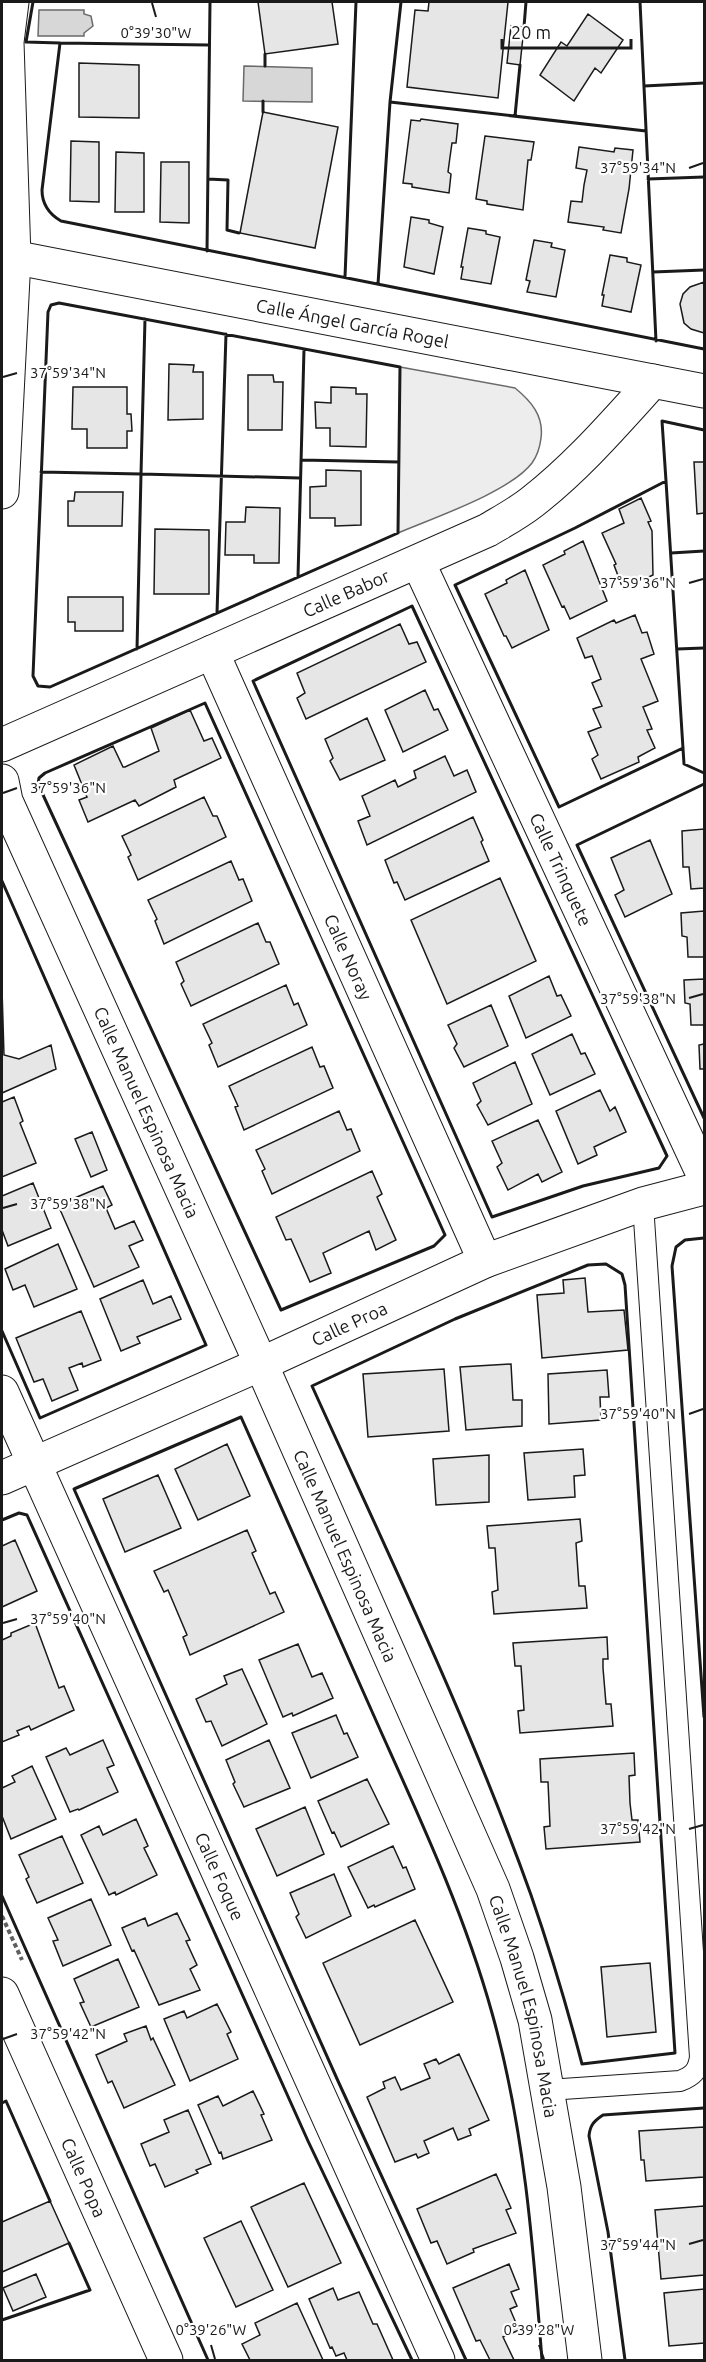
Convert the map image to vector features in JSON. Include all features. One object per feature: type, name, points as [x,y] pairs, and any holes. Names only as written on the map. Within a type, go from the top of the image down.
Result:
[{"type":"street","points":[[2,492],[8,256],[7,42],[12,2]]},
{"type":"street","name":"Calle Ángel García Rogel","points":[[8,256],[705,391]]},
{"type":"street","name":"Calle Babor","points":[[2,745],[488,530],[529,504],[561,478],[598,442],[653,381]]},
{"type":"street","name":"Calle Trinquete","points":[[418,562],[705,1176]]},
{"type":"street","name":"Calle Noray","points":[[212,652],[485,1261]]},
{"type":"street","name":"Calle Manuel Espinosa Macia","points":[[2,781],[6,801],[261,1364],[493,1889],[535,2020],[564,2187],[585,2361]]},
{"type":"street","name":"Calle Proa","points":[[2,1478],[261,1364],[485,1261],[643,1204],[705,1188]]},
{"type":"street","name":"Calle Foque","points":[[2,1392],[438,2361]]},
{"type":"street","name":"Calle Popa","points":[[2,1994],[166,2361]]},
{"type":"lane","points":[[548,2090],[680,2081],[691,2077],[698,2069],[700,2057],[643,1204]]},
{"type":"shaded area","points":[[39,10],[84,10],[84,14],[91,16],[93,26],[84,33],[84,36],[38,36]]},
{"type":"shaded area","points":[[244,66],[312,68],[312,102],[243,101]]},
{"type":"shaded area","points":[[400,367],[515,388],[526,398],[538,416],[541,441],[532,463],[507,484],[470,503],[398,533]]},
{"type":"building","points":[[258,2],[332,2],[338,44],[265,54]]},
{"type":"building","points":[[429,2],[508,2],[498,98],[407,87],[415,10],[428,11]]},
{"type":"building","points":[[588,14],[623,40],[601,73],[595,68],[574,101],[540,75],[561,42],[567,46]]},
{"type":"building","points":[[511,26],[524,27],[520,65],[507,63]]},
{"type":"building","points":[[79,63],[139,65],[139,118],[79,117]]},
{"type":"building","points":[[263,112],[338,127],[315,248],[240,233]]},
{"type":"building","points":[[421,119],[458,124],[456,143],[452,143],[448,172],[451,174],[449,193],[412,187],[412,184],[403,183],[411,120],[420,121]]},
{"type":"building","points":[[485,136],[534,142],[531,160],[528,160],[523,210],[487,204],[487,201],[476,199]]},
{"type":"building","points":[[71,141],[99,142],[99,202],[70,201]]},
{"type":"building","points":[[579,147],[614,152],[615,148],[633,150],[621,233],[603,230],[604,227],[568,222],[571,201],[582,202],[587,170],[576,168]]},
{"type":"building","points":[[116,152],[144,153],[144,212],[115,212]]},
{"type":"building","points":[[161,162],[189,162],[189,223],[160,222]]},
{"type":"building","points":[[411,217],[429,220],[429,223],[443,227],[434,274],[404,267]]},
{"type":"building","points":[[468,228],[486,231],[486,234],[500,237],[491,284],[461,279]]},
{"type":"building","points":[[534,240],[552,243],[551,247],[565,250],[556,297],[527,292],[530,281],[526,280]]},
{"type":"building","points":[[610,255],[627,258],[627,262],[641,265],[631,312],[602,306]]},
{"type":"building","points":[[704,282],[704,333],[691,329],[684,323],[680,304],[683,294],[690,287]]},
{"type":"building","points":[[169,364],[194,365],[193,372],[203,372],[203,419],[168,420]]},
{"type":"building","points":[[248,375],[273,375],[274,382],[283,382],[282,430],[248,430]]},
{"type":"building","points":[[73,387],[127,387],[127,414],[131,414],[132,431],[127,431],[127,448],[87,448],[87,429],[72,429]]},
{"type":"building","points":[[331,387],[356,388],[356,394],[367,394],[366,447],[330,446],[330,428],[316,428],[315,402],[331,403]]},
{"type":"building","points":[[694,462],[704,462],[704,513],[697,514]]},
{"type":"building","points":[[326,470],[361,471],[361,525],[335,526],[335,518],[310,518],[310,487],[326,486]]},
{"type":"building","points":[[75,492],[123,492],[122,526],[68,526],[68,501],[74,501]]},
{"type":"building","points":[[641,498],[651,521],[648,522],[652,531],[653,575],[623,589],[614,565],[616,564],[602,533],[624,523],[619,509]]},
{"type":"building","points":[[246,507],[280,508],[279,563],[254,563],[254,555],[225,555],[226,522],[245,522]]},
{"type":"building","points":[[155,529],[209,530],[209,594],[154,594]]},
{"type":"building","points":[[583,541],[607,601],[570,619],[543,565],[565,554],[564,551]]},
{"type":"building","points":[[525,570],[549,630],[512,648],[485,594],[507,583],[506,580]]},
{"type":"building","points":[[68,597],[123,597],[123,631],[75,631],[75,622],[68,622]]},
{"type":"building","points":[[635,615],[642,633],[647,632],[654,654],[641,659],[658,701],[643,707],[652,729],[647,730],[655,748],[638,757],[639,762],[601,779],[592,759],[598,755],[588,732],[601,727],[593,709],[602,706],[592,683],[601,679],[592,656],[585,658],[577,638],[614,620],[616,623]]},
{"type":"building","points":[[400,624],[409,644],[417,642],[426,662],[306,719],[297,698],[305,693],[297,673]]},
{"type":"building","points":[[425,690],[434,710],[438,709],[448,730],[403,752],[385,710]]},
{"type":"building","points":[[190,710],[204,741],[212,738],[221,758],[174,780],[176,787],[139,806],[135,800],[88,822],[79,800],[87,797],[74,765],[113,746],[123,767],[159,751],[151,728]]},
{"type":"building","points":[[367,718],[385,760],[340,780],[330,761],[333,758],[325,739]]},
{"type":"building","points":[[445,756],[454,776],[467,770],[476,792],[367,845],[358,821],[370,816],[362,796],[395,780],[398,787],[416,778],[414,771]]},
{"type":"building","points":[[204,797],[213,816],[217,816],[226,837],[138,880],[128,857],[131,855],[122,836]]},
{"type":"building","points":[[473,817],[489,861],[405,900],[397,882],[394,883],[385,860]]},
{"type":"building","points":[[704,829],[704,888],[691,889],[689,867],[683,867],[682,831]]},
{"type":"building","points":[[650,840],[672,894],[625,917],[615,895],[624,890],[611,858]]},
{"type":"building","points":[[231,861],[239,880],[243,879],[252,901],[164,944],[155,921],[157,919],[148,900]]},
{"type":"building","points":[[500,878],[536,961],[447,1004],[411,920]]},
{"type":"building","points":[[704,911],[704,957],[688,957],[687,937],[682,936],[681,913]]},
{"type":"building","points":[[258,923],[266,942],[270,942],[279,964],[191,1006],[181,984],[184,981],[176,962]]},
{"type":"building","points":[[549,976],[557,996],[561,995],[571,1016],[526,1038],[509,996]]},
{"type":"building","points":[[704,979],[704,1025],[691,1025],[690,1004],[685,1003],[684,980]]},
{"type":"building","points":[[286,985],[294,1005],[298,1003],[307,1025],[218,1067],[209,1045],[212,1043],[203,1024]]},
{"type":"building","points":[[2,989],[4,1055],[19,1059],[51,1045],[56,1069],[2,1093]]},
{"type":"building","points":[[491,1005],[508,1046],[464,1067],[454,1048],[457,1044],[448,1025]]},
{"type":"building","points":[[572,1034],[581,1054],[585,1053],[595,1074],[550,1095],[532,1054]]},
{"type":"building","points":[[704,1044],[704,1069],[700,1069],[699,1045]]},
{"type":"building","points":[[312,1047],[320,1067],[324,1066],[333,1088],[244,1130],[235,1107],[238,1106],[229,1086]]},
{"type":"building","points":[[515,1062],[532,1104],[488,1125],[477,1105],[481,1101],[473,1083]]},
{"type":"building","points":[[600,1090],[610,1111],[615,1107],[626,1132],[594,1147],[597,1155],[578,1164],[556,1111]]},
{"type":"building","points":[[14,1097],[23,1121],[20,1123],[36,1163],[2,1177],[2,1102]]},
{"type":"building","points":[[339,1111],[347,1130],[351,1129],[360,1151],[272,1194],[262,1171],[265,1169],[256,1150]]},
{"type":"building","points":[[538,1120],[562,1172],[542,1182],[538,1174],[508,1190],[497,1167],[502,1163],[492,1141]]},
{"type":"building","points":[[92,1132],[107,1170],[91,1177],[75,1139]]},
{"type":"building","points":[[372,1171],[382,1194],[377,1197],[396,1240],[376,1250],[369,1231],[323,1253],[331,1273],[310,1282],[291,1239],[286,1240],[276,1217]]},
{"type":"building","points":[[33,1183],[51,1228],[8,1246],[2,1230],[2,1196]]},
{"type":"building","points":[[103,1186],[112,1205],[106,1208],[115,1229],[134,1221],[143,1240],[129,1246],[139,1267],[94,1287],[58,1205]]},
{"type":"building","points":[[58,1244],[77,1289],[34,1307],[25,1285],[13,1290],[5,1269]]},
{"type":"building","points":[[585,1278],[588,1312],[624,1310],[628,1350],[542,1358],[537,1295],[564,1293],[563,1280]]},
{"type":"building","points":[[143,1280],[153,1304],[171,1296],[181,1319],[137,1337],[140,1343],[121,1351],[100,1299]]},
{"type":"building","points":[[81,1311],[101,1360],[83,1367],[82,1363],[69,1368],[78,1390],[52,1401],[43,1379],[34,1382],[16,1338]]},
{"type":"building","points":[[511,1364],[513,1400],[522,1400],[522,1426],[466,1430],[460,1367]]},
{"type":"building","points":[[444,1369],[449,1431],[368,1437],[363,1374]]},
{"type":"building","points":[[607,1370],[609,1397],[600,1397],[601,1420],[549,1424],[548,1374]]},
{"type":"building","points":[[227,1444],[250,1496],[198,1520],[175,1469]]},
{"type":"building","points":[[583,1449],[585,1475],[574,1476],[575,1497],[528,1500],[524,1453]]},
{"type":"building","points":[[489,1455],[489,1502],[436,1505],[433,1459]]},
{"type":"building","points":[[158,1475],[181,1528],[125,1552],[103,1499]]},
{"type":"building","points":[[580,1519],[582,1541],[576,1543],[579,1586],[585,1586],[587,1608],[494,1614],[492,1592],[498,1590],[495,1548],[489,1548],[487,1526]]},
{"type":"building","points":[[247,1530],[256,1551],[252,1553],[270,1594],[275,1592],[284,1612],[190,1655],[183,1637],[187,1635],[168,1590],[164,1592],[154,1571]]},
{"type":"building","points":[[15,1540],[37,1591],[2,1607],[2,1546]]},
{"type":"building","points":[[35,1623],[59,1688],[64,1686],[74,1710],[31,1730],[29,1726],[17,1731],[19,1735],[2,1742],[2,1640],[11,1636],[11,1633]]},
{"type":"building","points":[[607,1637],[608,1659],[603,1659],[603,1668],[606,1704],[611,1704],[613,1726],[520,1733],[518,1711],[524,1710],[521,1666],[515,1666],[513,1643]]},
{"type":"building","points":[[298,1644],[312,1677],[322,1673],[333,1698],[293,1716],[292,1713],[283,1717],[259,1660]]},
{"type":"building","points":[[242,1669],[267,1724],[222,1746],[211,1721],[206,1722],[196,1699],[227,1684],[224,1676]]},
{"type":"building","points":[[336,1715],[358,1757],[311,1778],[292,1733]]},
{"type":"building","points":[[103,1740],[114,1765],[107,1768],[118,1792],[70,1812],[46,1757],[66,1748],[70,1755]]},
{"type":"building","points":[[269,1740],[290,1788],[244,1807],[233,1784],[235,1782],[226,1760]]},
{"type":"building","points":[[634,1753],[635,1775],[629,1776],[630,1803],[632,1820],[638,1820],[640,1842],[546,1849],[544,1827],[550,1826],[548,1782],[541,1782],[540,1759]]},
{"type":"building","points":[[32,1766],[56,1819],[11,1839],[2,1816],[2,1788],[15,1782],[12,1776]]},
{"type":"building","points":[[367,1779],[389,1824],[341,1847],[318,1801]]},
{"type":"building","points":[[305,1807],[324,1854],[277,1876],[256,1829]]},
{"type":"building","points":[[136,1819],[148,1846],[144,1848],[157,1875],[116,1895],[115,1892],[109,1895],[81,1835],[99,1826],[103,1835]]},
{"type":"building","points":[[62,1836],[83,1883],[37,1903],[26,1879],[29,1877],[19,1855]]},
{"type":"building","points":[[393,1846],[403,1868],[406,1867],[415,1889],[368,1908],[348,1867]]},
{"type":"building","points":[[334,1874],[351,1916],[306,1938],[296,1917],[299,1914],[290,1893]]},
{"type":"building","points":[[91,1899],[111,1945],[63,1966],[53,1941],[58,1940],[48,1918]]},
{"type":"building","points":[[177,1913],[190,1940],[186,1941],[197,1965],[190,1969],[200,1990],[159,2005],[122,1928],[145,1918],[148,1926]]},
{"type":"building","points":[[415,1920],[453,2002],[360,2045],[323,1963]]},
{"type":"building","points":[[118,1959],[139,2007],[91,2027],[80,2003],[84,2002],[74,1979]]},
{"type":"building","points":[[650,1963],[656,2032],[607,2037],[601,1967]]},
{"type":"building","points":[[217,2004],[231,2032],[227,2034],[238,2059],[190,2081],[164,2019],[184,2011],[187,2018]]},
{"type":"building","points":[[146,2026],[175,2085],[124,2108],[112,2081],[108,2083],[96,2055],[127,2041],[124,2034]]},
{"type":"building","points":[[459,2054],[489,2120],[469,2129],[471,2135],[458,2140],[453,2128],[424,2141],[429,2153],[418,2158],[416,2154],[395,2162],[367,2097],[385,2088],[383,2082],[395,2077],[401,2090],[430,2078],[424,2064],[436,2059],[439,2064]]},
{"type":"building","points":[[253,2091],[264,2114],[261,2115],[272,2140],[223,2159],[198,2105],[218,2096],[223,2106]]},
{"type":"building","points":[[188,2110],[211,2164],[196,2170],[198,2173],[165,2187],[155,2164],[150,2166],[141,2144],[169,2132],[164,2120]]},
{"type":"building","points":[[704,2127],[704,2177],[646,2181],[644,2160],[641,2160],[639,2131]]},
{"type":"building","points":[[496,2174],[511,2208],[506,2210],[516,2233],[473,2249],[474,2252],[447,2264],[437,2241],[431,2243],[417,2209]]},
{"type":"building","points":[[304,2183],[341,2263],[288,2287],[251,2207]]},
{"type":"building","points":[[50,2201],[69,2243],[2,2272],[2,2222]]},
{"type":"building","points":[[704,2206],[704,2275],[661,2279],[655,2210]]},
{"type":"building","points":[[241,2221],[273,2290],[236,2307],[204,2238]]},
{"type":"building","points":[[509,2264],[519,2289],[511,2292],[517,2306],[510,2309],[519,2330],[503,2337],[514,2360],[490,2360],[480,2340],[476,2341],[453,2288]]},
{"type":"building","points":[[36,2274],[46,2297],[13,2311],[3,2288]]},
{"type":"building","points":[[333,2288],[338,2300],[359,2292],[393,2360],[347,2360],[344,2353],[336,2356],[332,2347],[330,2348],[309,2299]]},
{"type":"building","points":[[704,2289],[704,2343],[669,2346],[664,2293]]},
{"type":"building","points":[[297,2303],[323,2360],[250,2360],[242,2344],[260,2335],[255,2323]]},
{"type":"wall","points":[[33,2],[26,42],[60,43],[42,190],[47,208],[61,221],[704,349]]},
{"type":"wall","points":[[207,251],[210,2]]},
{"type":"wall","points":[[345,277],[356,2]]},
{"type":"wall","points":[[378,284],[390,102],[401,2]]},
{"type":"wall","points":[[524,27],[526,2]]},
{"type":"wall","points":[[640,2],[656,341]]},
{"type":"wall","points":[[60,43],[209,45]]},
{"type":"wall","points":[[265,54],[265,66]]},
{"type":"wall","points":[[515,116],[520,65]]},
{"type":"wall","points":[[644,86],[704,83]]},
{"type":"wall","points":[[263,101],[263,112]]},
{"type":"wall","points":[[390,102],[646,131]]},
{"type":"wall","points":[[648,179],[704,177]]},
{"type":"wall","points":[[208,179],[228,180],[227,230],[239,233]]},
{"type":"wall","points":[[653,272],[704,270]]},
{"type":"wall","points":[[59,303],[400,367],[398,533],[50,687],[38,686],[33,676],[48,312],[51,305],[59,303]]},
{"type":"wall","points":[[41,472],[141,474],[145,319]]},
{"type":"wall","points":[[217,613],[226,334]]},
{"type":"wall","points":[[298,577],[304,349]]},
{"type":"wall","points":[[683,748],[559,807],[455,585],[575,528],[666,481],[662,421],[704,430]]},
{"type":"wall","points":[[301,460],[399,462]]},
{"type":"wall","points":[[137,649],[141,474],[300,478]]},
{"type":"wall","points":[[666,481],[684,764],[704,773]]},
{"type":"wall","points":[[671,553],[704,551]]},
{"type":"wall","points":[[412,606],[667,1156],[659,1168],[583,1186],[492,1217],[253,681],[412,606]]},
{"type":"wall","points":[[677,649],[704,648]]},
{"type":"wall","points":[[205,703],[445,1235],[434,1246],[281,1310],[38,784],[39,778],[45,773],[205,703]]},
{"type":"wall","points":[[704,784],[577,845],[704,1118]]},
{"type":"wall","points":[[2,881],[206,1345],[40,1418],[2,1331]]},
{"type":"wall","points":[[704,1238],[685,1240],[676,1247],[672,1266],[704,1717]]},
{"type":"wall","points":[[606,1264],[622,1274],[625,1285],[675,2053],[582,2064],[538,1916],[507,1830],[427,1638],[312,1386],[455,1319],[588,1265],[606,1264]]},
{"type":"wall","points":[[466,2360],[338,2081],[74,1489],[241,1417],[428,1837],[481,1977],[503,2056],[520,2142],[531,2229],[542,2360]]},
{"type":"wall","points":[[2,1520],[19,1513],[27,1515],[308,2141],[412,2360]]},
{"type":"wall","points":[[2,1896],[208,2360]]},
{"type":"wall","points":[[2,2103],[6,2101],[50,2201]]},
{"type":"wall","points":[[625,2360],[608,2232],[589,2136],[590,2129],[603,2115],[704,2108]]},
{"type":"wall","points":[[2,2320],[90,2290],[69,2243]]}]
